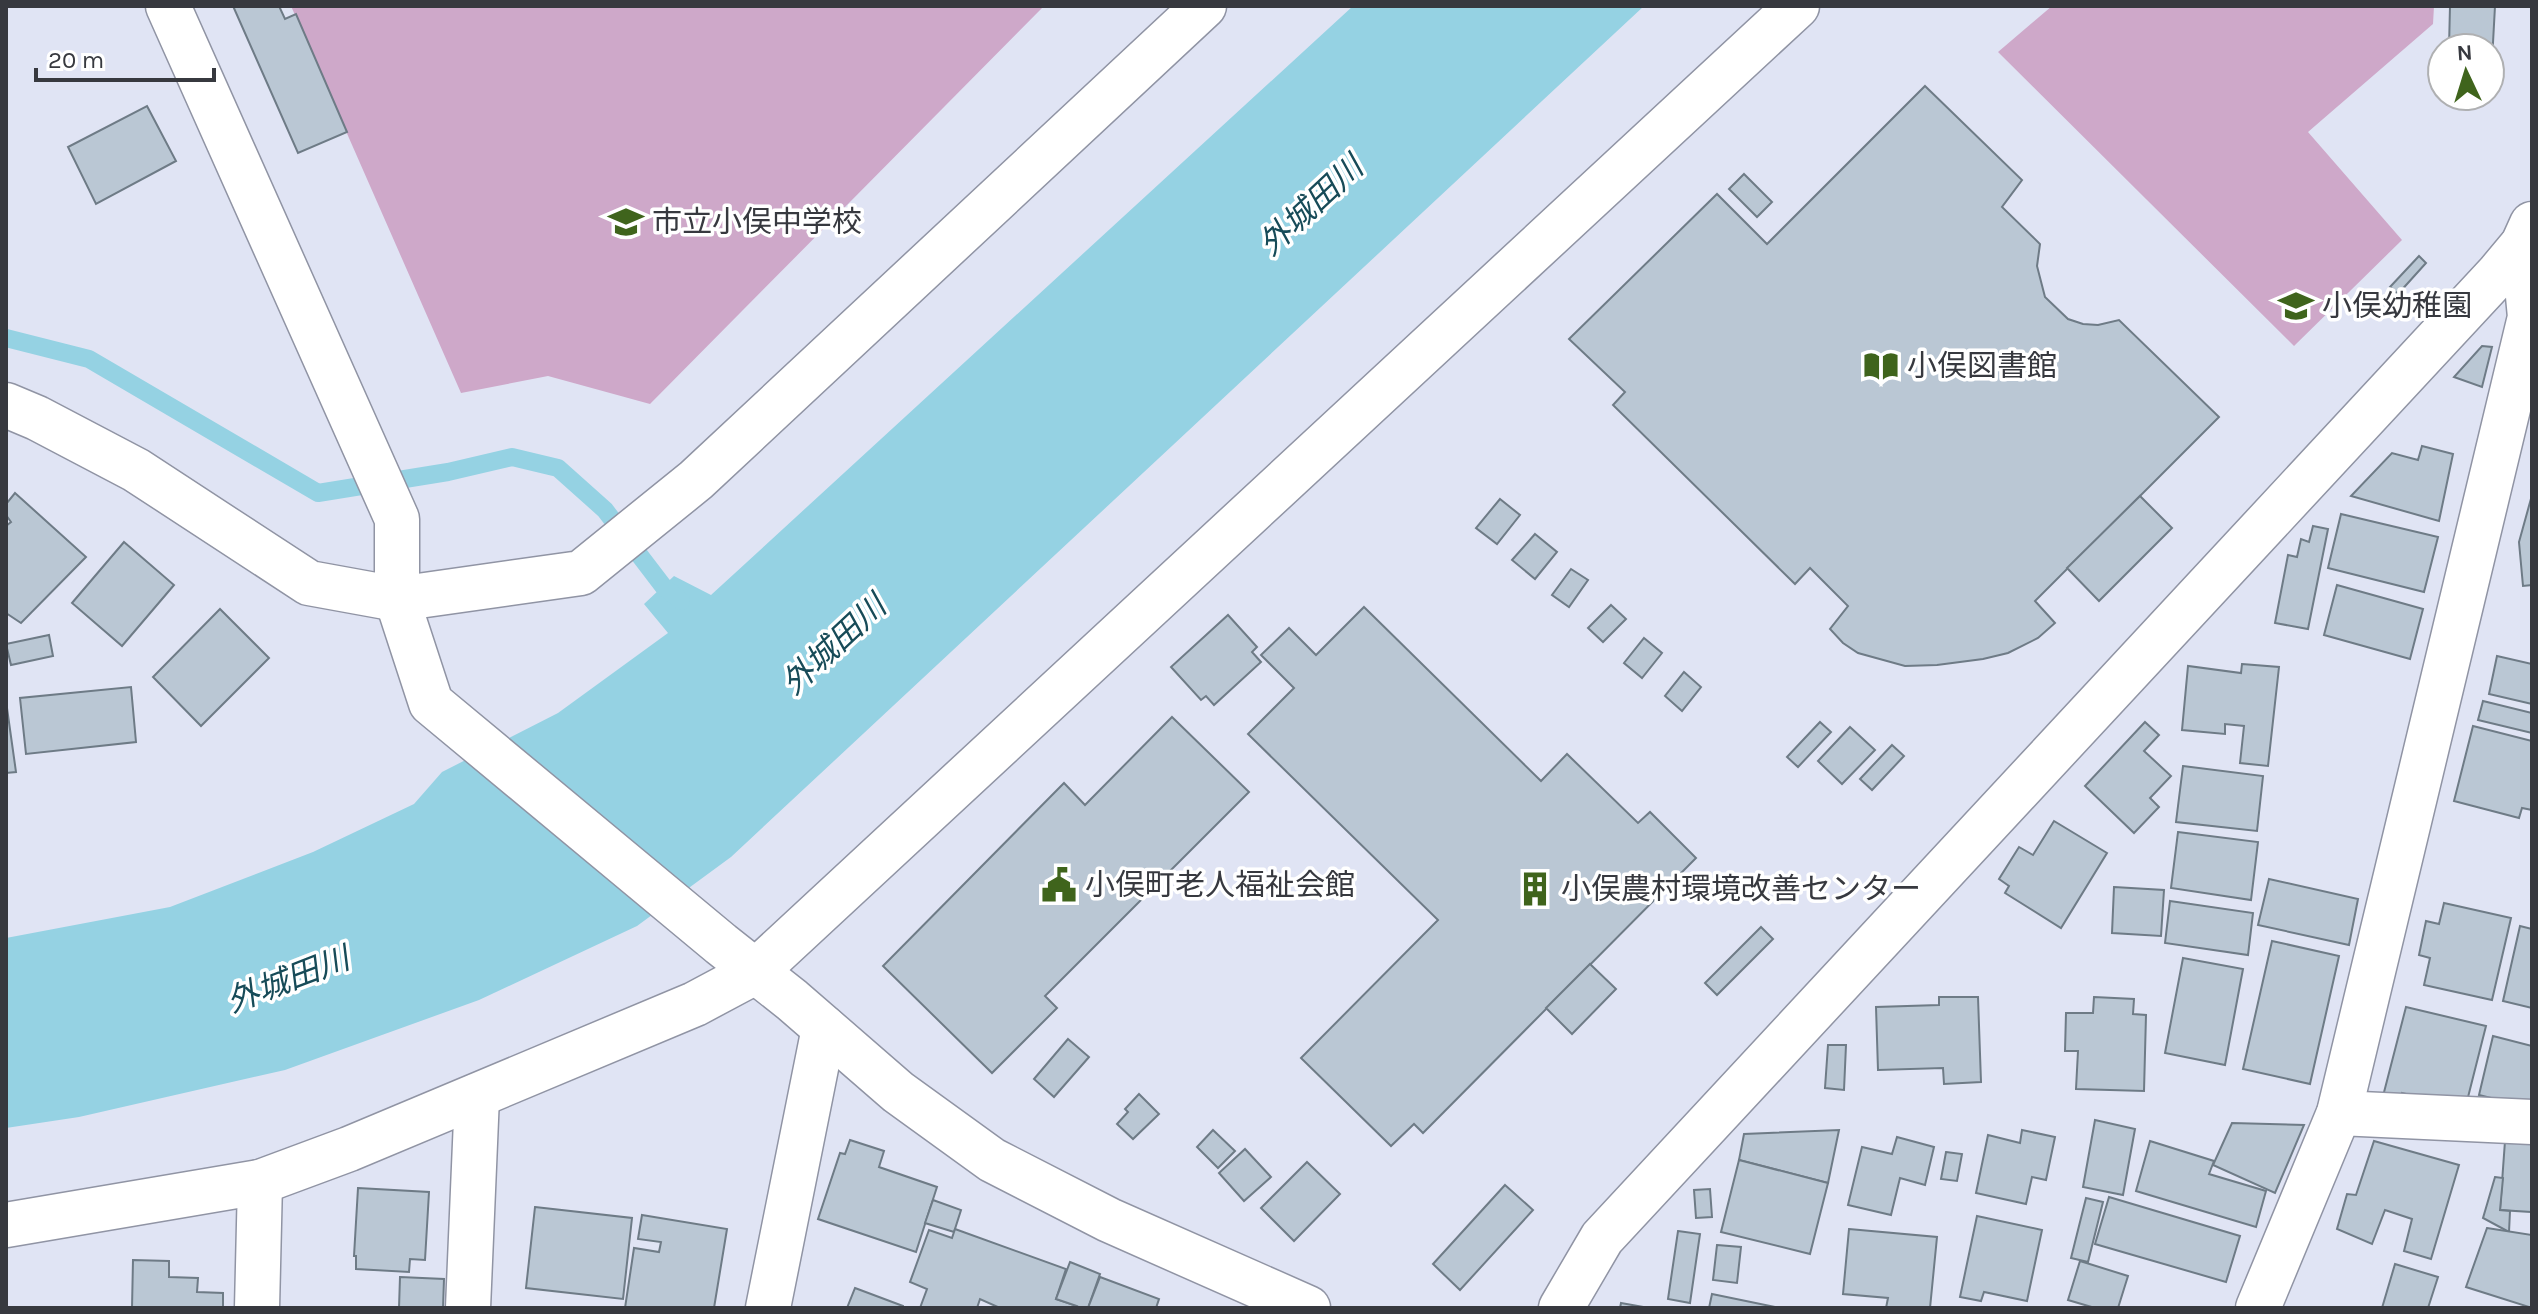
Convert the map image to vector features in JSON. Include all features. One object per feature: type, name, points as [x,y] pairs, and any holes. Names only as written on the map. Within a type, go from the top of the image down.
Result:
[{"type":"street","points":[[168,6],[397,519],[397,599],[431,703],[898,1092],[992,1160],[1109,1220],[1308,1308]]},
{"type":"street","points":[[6,405],[136,470],[309,583],[397,599],[581,573],[696,480],[1204,6]]},
{"type":"street","points":[[6,1225],[260,1182],[349,1149],[695,1004],[755,972],[1797,6]]},
{"type":"street","points":[[2258,1308],[2339,1113],[2530,317],[2528,234]]},
{"type":"street","points":[[1561,1308],[1602,1238],[2528,234]]},
{"type":"street","points":[[768,1308],[824,1028]]},
{"type":"street","points":[[468,1308],[477,1096]]},
{"type":"street","points":[[2339,1113],[2532,1122]]},
{"type":"street","points":[[257,1308],[260,1182]]},
{"type":"shaded area","name":"市立小俣中学校","points":[[291,6],[1044,6],[650,404],[548,376],[461,393]]},
{"type":"shaded area","points":[[2052,6],[2434,6],[2433,24],[2308,132],[2402,240],[2294,346],[1998,52]]},
{"type":"water","name":"外城田川","points":[[1353,6],[1644,6],[731,857],[637,926],[479,1000],[285,1070],[79,1117],[6,1128],[6,938],[170,907],[313,852],[414,804],[442,772],[558,713],[668,633],[644,604],[674,576],[711,595]]},
{"type":"building","points":[[233,6],[279,6],[285,19],[296,14],[347,132],[298,153]]},
{"type":"building","points":[[2450,6],[2495,6],[2494,32],[2449,32]]},
{"type":"building","name":"小俣図書館","points":[[1925,86],[2022,180],[2002,207],[2040,244],[2037,266],[2045,297],[2068,319],[2083,324],[2098,325],[2119,320],[2219,417],[2035,601],[2055,623],[2038,638],[2008,653],[1983,659],[1905,666],[1858,653],[1843,643],[1830,629],[1848,606],[1810,568],[1795,584],[1613,405],[1625,392],[1569,339],[1717,194],[1767,244]]},
{"type":"building","points":[[147,106],[176,161],[96,204],[68,147]]},
{"type":"building","points":[[1744,174],[1772,202],[1757,217],[1729,189]]},
{"type":"building","points":[[2419,256],[2426,263],[2398,294],[2390,287]]},
{"type":"building","points":[[2482,346],[2492,347],[2482,387],[2454,377]]},
{"type":"building","points":[[2422,446],[2453,454],[2439,521],[2351,496],[2392,453],[2418,460]]},
{"type":"building","points":[[15,493],[86,557],[21,623],[6,613],[6,526],[11,522],[6,515],[6,504]]},
{"type":"building","points":[[2532,495],[2532,585],[2523,586],[2519,542]]},
{"type":"building","points":[[2140,496],[2172,528],[2099,601],[2067,568]]},
{"type":"building","points":[[1500,499],[1520,515],[1497,544],[1476,528]]},
{"type":"building","points":[[2341,514],[2438,537],[2424,592],[2328,568]]},
{"type":"building","points":[[2313,526],[2328,529],[2308,629],[2275,623],[2288,555],[2297,557],[2301,539],[2309,542]]},
{"type":"building","points":[[1535,534],[1557,552],[1535,579],[1512,560]]},
{"type":"building","points":[[124,542],[174,585],[122,646],[72,603]]},
{"type":"building","points":[[1571,569],[1588,580],[1569,607],[1552,595]]},
{"type":"building","points":[[2337,585],[2423,609],[2410,659],[2324,635]]},
{"type":"building","points":[[1611,605],[1626,619],[1603,642],[1588,628]]},
{"type":"building","name":"小俣農村環境改善センター","points":[[1364,607],[1541,781],[1567,754],[1638,823],[1650,812],[1696,858],[1423,1133],[1414,1124],[1391,1146],[1301,1058],[1438,920],[1248,734],[1294,688],[1261,655],[1289,628],[1316,655]]},
{"type":"building","points":[[220,609],[269,658],[201,726],[153,677]]},
{"type":"building","points":[[1228,615],[1257,647],[1252,652],[1261,662],[1214,705],[1206,696],[1201,700],[1171,667]]},
{"type":"building","points":[[49,635],[53,656],[11,665],[6,644]]},
{"type":"building","points":[[1644,638],[1662,653],[1642,678],[1624,663]]},
{"type":"building","points":[[2497,656],[2532,664],[2532,704],[2489,694]]},
{"type":"building","points":[[2242,664],[2279,667],[2268,766],[2240,763],[2244,726],[2225,724],[2225,734],[2182,730],[2188,666],[2241,673]]},
{"type":"building","points":[[1684,672],[1701,687],[1682,711],[1665,696]]},
{"type":"building","points":[[131,687],[136,742],[26,754],[20,698]]},
{"type":"building","points":[[6,701],[16,772],[6,773]]},
{"type":"building","points":[[2483,701],[2532,713],[2532,733],[2478,720]]},
{"type":"building","name":"小俣町老人福祉会館","points":[[1172,717],[1249,792],[1045,996],[1057,1008],[992,1073],[883,966],[1064,783],[1085,805]]},
{"type":"building","points":[[1820,722],[1831,732],[1798,767],[1787,757]]},
{"type":"building","points":[[2145,722],[2159,735],[2144,751],[2171,776],[2150,798],[2159,807],[2134,833],[2085,786]]},
{"type":"building","points":[[2473,726],[2532,741],[2532,810],[2522,808],[2519,818],[2454,801]]},
{"type":"building","points":[[1850,727],[1875,750],[1842,784],[1818,761]]},
{"type":"building","points":[[1892,745],[1904,756],[1872,790],[1860,779]]},
{"type":"building","points":[[2183,766],[2263,776],[2257,831],[2176,822]]},
{"type":"building","points":[[2054,821],[2107,853],[2061,928],[2005,893],[2009,886],[1999,879],[2019,847],[2033,855]]},
{"type":"building","points":[[2178,832],[2258,842],[2251,900],[2171,888]]},
{"type":"building","points":[[2269,879],[2358,899],[2349,945],[2258,925]]},
{"type":"building","points":[[2114,887],[2164,890],[2161,936],[2112,933]]},
{"type":"building","points":[[2170,901],[2253,913],[2248,955],[2165,943]]},
{"type":"building","points":[[2444,903],[2511,918],[2492,1000],[2424,985],[2430,958],[2419,955],[2426,921],[2439,924]]},
{"type":"building","points":[[2520,926],[2532,929],[2532,1008],[2503,1001]]},
{"type":"building","points":[[1761,927],[1773,939],[1717,995],[1705,983]]},
{"type":"building","points":[[2272,941],[2339,956],[2310,1084],[2243,1069]]},
{"type":"building","points":[[2183,958],[2243,969],[2225,1065],[2165,1053]]},
{"type":"building","points":[[1590,964],[1616,989],[1572,1034],[1546,1008]]},
{"type":"building","points":[[1939,997],[1978,997],[1981,1082],[1944,1084],[1943,1068],[1878,1070],[1876,1007],[1939,1005]]},
{"type":"building","points":[[2094,997],[2134,999],[2133,1014],[2146,1015],[2144,1091],[2076,1089],[2078,1051],[2065,1051],[2066,1013],[2093,1013]]},
{"type":"building","points":[[2406,1007],[2486,1026],[2465,1109],[2402,1093],[2399,1104],[2382,1100]]},
{"type":"building","points":[[2493,1036],[2532,1046],[2532,1101],[2515,1104],[2479,1095]]},
{"type":"building","points":[[1068,1039],[1089,1057],[1054,1097],[1034,1079]]},
{"type":"building","points":[[1828,1045],[1846,1045],[1844,1090],[1825,1088]]},
{"type":"building","points":[[1139,1094],[1159,1114],[1133,1139],[1117,1124],[1128,1112],[1125,1109]]},
{"type":"building","points":[[2095,1120],[2135,1129],[2123,1195],[2083,1187]]},
{"type":"building","points":[[2232,1123],[2304,1125],[2275,1193],[2213,1165]]},
{"type":"building","points":[[1213,1130],[1235,1151],[1218,1168],[1197,1147]]},
{"type":"building","points":[[1839,1130],[1828,1183],[1739,1160],[1744,1134]]},
{"type":"building","points":[[2022,1130],[2055,1137],[2046,1180],[2032,1177],[2026,1204],[1976,1193],[1988,1135],[2020,1143]]},
{"type":"building","points":[[1897,1137],[1934,1147],[1925,1185],[1900,1178],[1891,1215],[1848,1205],[1862,1147],[1892,1154]]},
{"type":"building","points":[[850,1140],[884,1151],[879,1167],[937,1187],[916,1252],[818,1219],[840,1153],[845,1154]]},
{"type":"building","points":[[2150,1141],[2214,1161],[2209,1174],[2266,1191],[2256,1227],[2136,1191]]},
{"type":"building","points":[[2374,1141],[2459,1165],[2431,1259],[2404,1251],[2412,1219],[2385,1210],[2372,1244],[2337,1229],[2347,1194],[2356,1195]]},
{"type":"building","points":[[2505,1141],[2532,1143],[2532,1223],[2531,1212],[2500,1210]]},
{"type":"building","points":[[1245,1149],[1271,1177],[1244,1201],[1219,1173]]},
{"type":"building","points":[[1946,1152],[1962,1154],[1957,1181],[1941,1179]]},
{"type":"building","points":[[1739,1160],[1828,1183],[1810,1254],[1721,1232]]},
{"type":"building","points":[[1307,1162],[1340,1194],[1294,1241],[1261,1208]]},
{"type":"building","points":[[2495,1177],[2503,1178],[2500,1210],[2510,1211],[2509,1232],[2483,1218]]},
{"type":"building","points":[[1505,1185],[1533,1210],[1460,1290],[1433,1264]]},
{"type":"building","points":[[358,1188],[429,1192],[425,1260],[410,1259],[409,1272],[356,1269]]},
{"type":"building","points":[[1710,1189],[1712,1217],[1696,1218],[1694,1190]]},
{"type":"building","points":[[2109,1197],[2240,1236],[2226,1282],[2095,1244]]},
{"type":"building","points":[[2086,1198],[2103,1202],[2088,1262],[2071,1258]]},
{"type":"building","points":[[933,1200],[961,1210],[954,1232],[925,1223]]},
{"type":"building","points":[[535,1207],[632,1218],[623,1299],[526,1288]]},
{"type":"building","points":[[642,1215],[727,1229],[714,1308],[625,1308],[634,1248],[659,1252],[661,1242],[638,1239]]},
{"type":"building","points":[[1977,1216],[2042,1230],[2027,1301],[1984,1292],[1981,1301],[1960,1297]]},
{"type":"building","points":[[2487,1228],[2532,1235],[2532,1308],[2466,1287]]},
{"type":"building","points":[[955,1229],[1066,1269],[1056,1299],[1076,1308],[1000,1308],[980,1299],[977,1308],[920,1308],[927,1289],[910,1282],[929,1230],[952,1238]]},
{"type":"building","points":[[1849,1229],[1937,1237],[1930,1308],[1886,1308],[1888,1298],[1843,1294]]},
{"type":"building","points":[[1678,1231],[1700,1234],[1690,1303],[1668,1299]]},
{"type":"building","points":[[1717,1245],[1741,1247],[1737,1283],[1713,1280]]},
{"type":"building","points":[[133,1260],[169,1261],[169,1277],[198,1278],[197,1292],[223,1293],[223,1308],[132,1308]]},
{"type":"building","points":[[2080,1261],[2128,1276],[2118,1308],[2095,1308],[2068,1300]]},
{"type":"building","points":[[1070,1262],[1100,1274],[1088,1308],[1076,1308],[1056,1299]]},
{"type":"building","points":[[2395,1264],[2438,1277],[2428,1308],[2382,1308]]},
{"type":"building","points":[[400,1277],[444,1279],[443,1308],[399,1308]]},
{"type":"building","points":[[1100,1277],[1159,1299],[1156,1308],[1088,1308]]},
{"type":"building","points":[[855,1288],[903,1306],[903,1308],[847,1308]]},
{"type":"building","points":[[1712,1294],[1780,1308],[1709,1308]]},
{"type":"building","points":[[1621,1303],[1649,1308],[1620,1308]]},
{"type":"waterway","points":[[6,338],[89,359],[318,493],[448,472],[512,457],[558,468],[605,510],[663,586],[681,601]]},
{"type":"place","name":"市立小俣中学校","points":[[626,222]]},
{"type":"place","name":"小俣幼稚園","points":[[2296,306]]},
{"type":"place","name":"小俣図書館","points":[[1881,366]]},
{"type":"place","name":"小俣町老人福祉会館","points":[[1059,885]]},
{"type":"place","name":"小俣農村環境改善センター","points":[[1535,889]]}]
